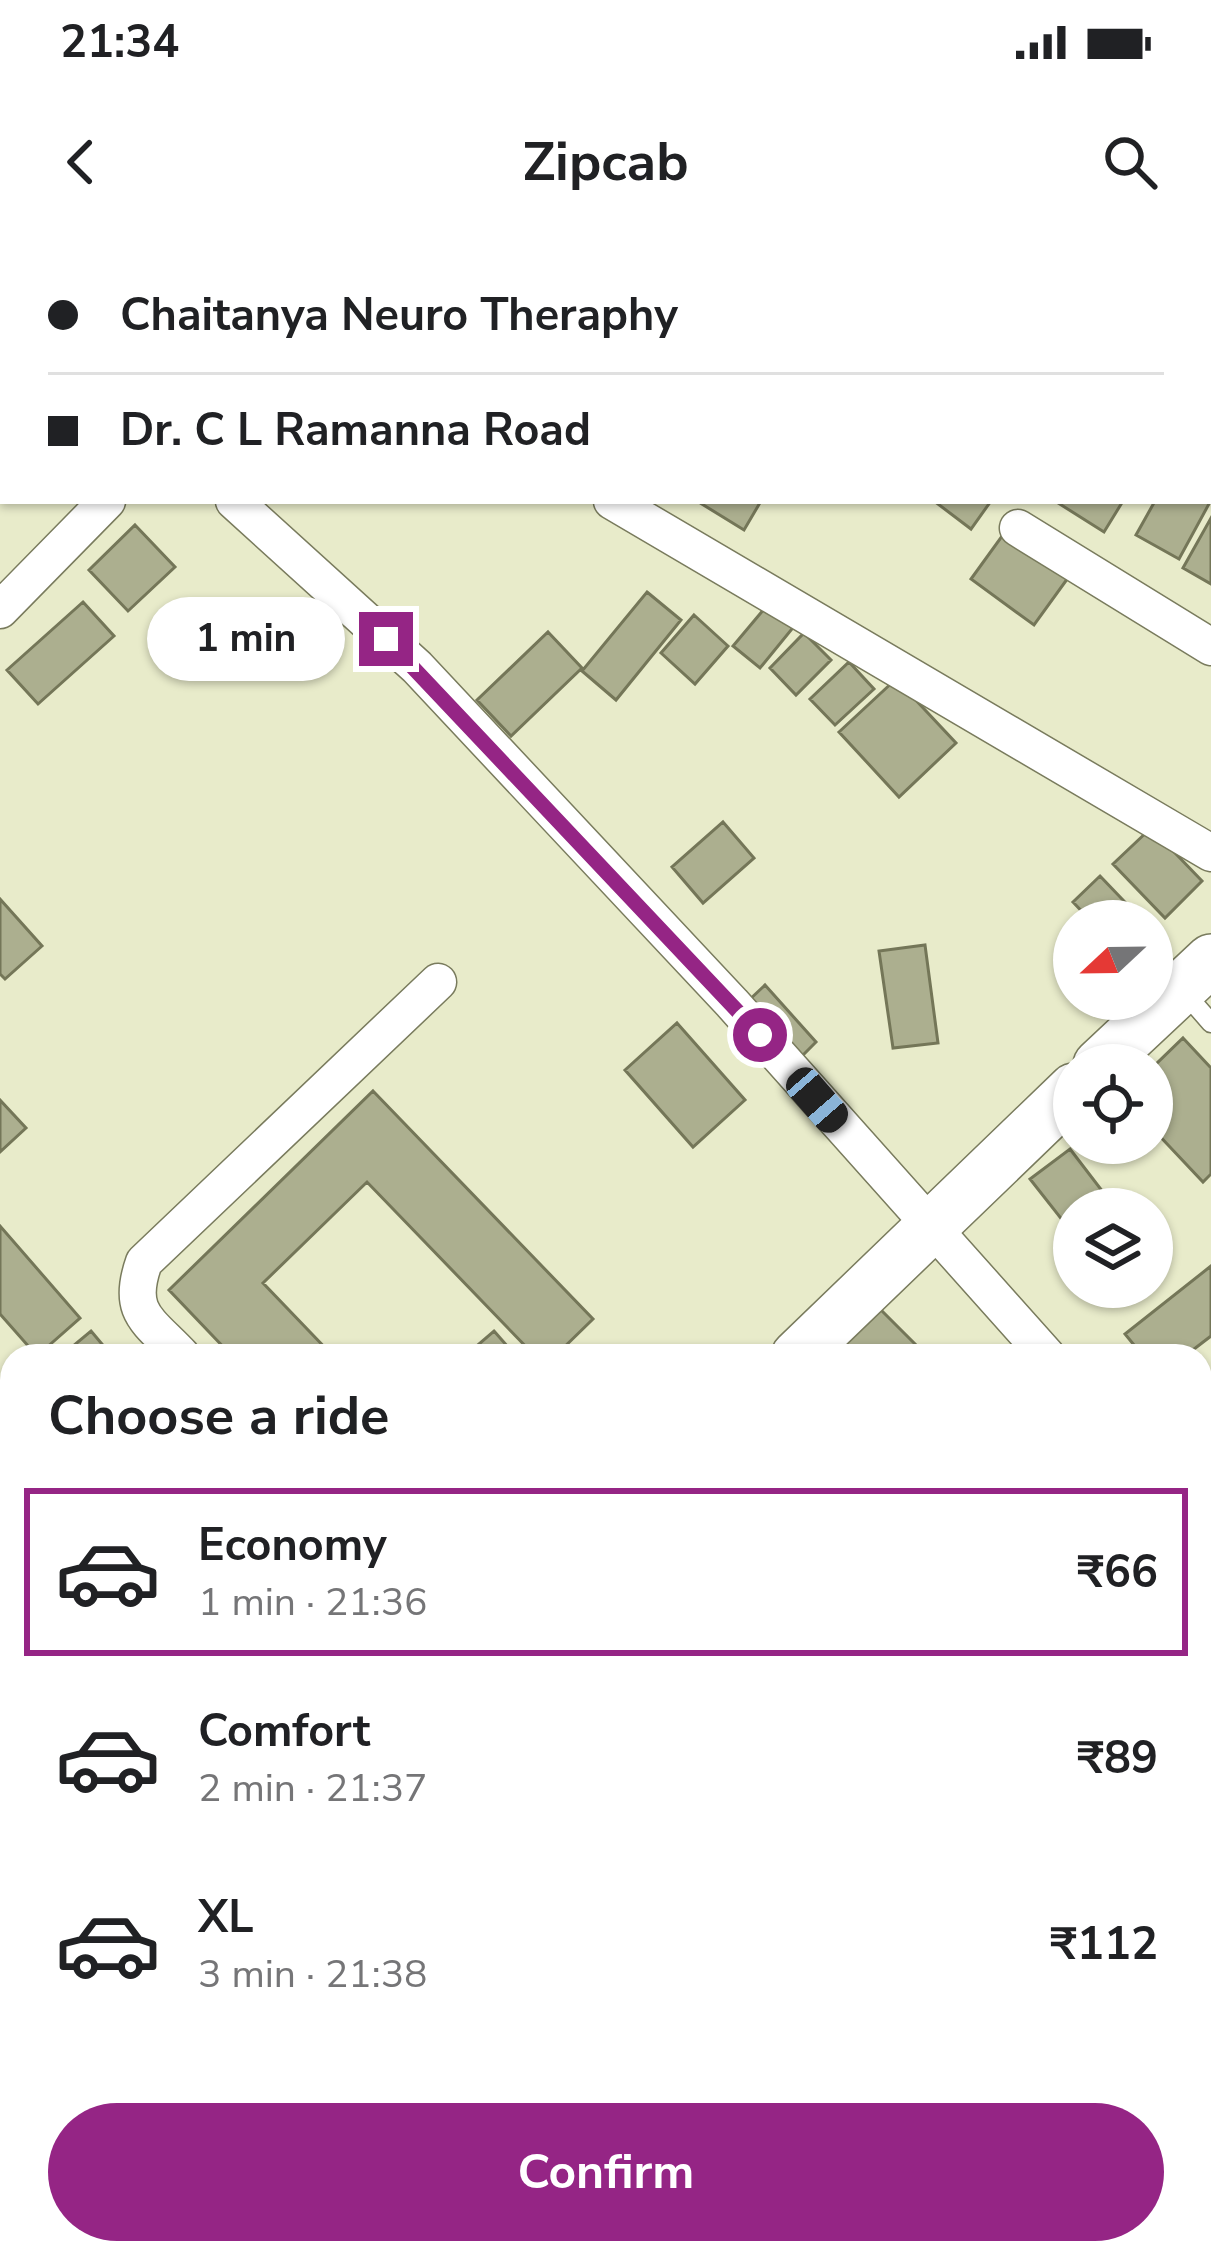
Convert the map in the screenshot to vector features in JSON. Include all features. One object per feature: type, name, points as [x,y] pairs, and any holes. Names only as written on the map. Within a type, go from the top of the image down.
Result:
[{"type":"street","points":[[0,610],[104,504]]},
{"type":"street","points":[[237,504],[417,667],[732,1003],[1036,1344]]},
{"type":"street","points":[[617,504],[1211,853]]},
{"type":"street","points":[[1018,528],[1211,647]]},
{"type":"street","points":[[171,1344],[136,1306],[134,1290],[144,1262],[438,982]]},
{"type":"street","points":[[1128,1044],[1201,990]]},
{"type":"street","points":[[810,1344],[1053,1109]]},
{"type":"building","points":[[702,504],[759,504],[744,530]]},
{"type":"building","points":[[938,504],[989,504],[971,529]]},
{"type":"building","points":[[1060,504],[1121,504],[1104,532]]},
{"type":"building","points":[[1153,504],[1209,504],[1179,559],[1136,535]]},
{"type":"building","points":[[1211,518],[1211,584],[1183,568]]},
{"type":"building","points":[[135,525],[175,567],[128,611],[89,570]]},
{"type":"building","points":[[1010,525],[1073,571],[1034,625],[971,579]]},
{"type":"building","points":[[647,592],[681,620],[616,700],[582,671]]},
{"type":"building","points":[[83,602],[114,636],[38,704],[7,670]]},
{"type":"building","points":[[770,602],[796,624],[760,668],[733,646]]},
{"type":"building","points":[[694,615],[728,646],[695,684],[661,653]]},
{"type":"building","points":[[548,632],[582,668],[511,736],[477,700]]},
{"type":"building","points":[[804,633],[831,660],[796,695],[770,668]]},
{"type":"building","points":[[849,662],[874,689],[835,725],[810,699]]},
{"type":"building","points":[[896,679],[956,743],[899,797],[839,732]]},
{"type":"building","points":[[723,822],[754,858],[703,903],[672,867]]},
{"type":"building","points":[[1151,828],[1202,881],[1173,910],[1173,900],[1148,900],[1113,864]]},
{"type":"building","points":[[1100,876],[1123,900],[1075,900]]},
{"type":"building","points":[[0,899],[42,946],[5,979],[0,974]]},
{"type":"building","points":[[925,945],[938,1043],[893,1048],[879,951]]},
{"type":"building","points":[[765,985],[816,1042],[799,1059],[747,1002]]},
{"type":"building","points":[[677,1023],[745,1100],[693,1147],[625,1070]]},
{"type":"building","points":[[1183,1038],[1211,1068],[1211,1174],[1203,1182],[1173,1150],[1173,1048]]},
{"type":"building","points":[[373,1091],[593,1319],[567,1344],[523,1344],[367,1182],[263,1283],[321,1344],[221,1344],[169,1290]]},
{"type":"building","points":[[0,1100],[26,1128],[0,1152]]},
{"type":"building","points":[[1053,1162],[1082,1164],[1100,1188],[1053,1188],[1053,1208],[1030,1179]]},
{"type":"building","points":[[0,1226],[80,1318],[51,1344],[26,1344],[0,1314]]},
{"type":"building","points":[[1211,1266],[1211,1336],[1201,1344],[1133,1344],[1125,1334],[1158,1308],[1173,1308],[1173,1296]]},
{"type":"building","points":[[873,1302],[915,1344],[839,1344]]},
{"type":"building","points":[[91,1331],[102,1344],[75,1344]]},
{"type":"building","points":[[494,1331],[505,1344],[479,1344]]},
{"type":"route","points":[[386,639],[760,1035]]}]
